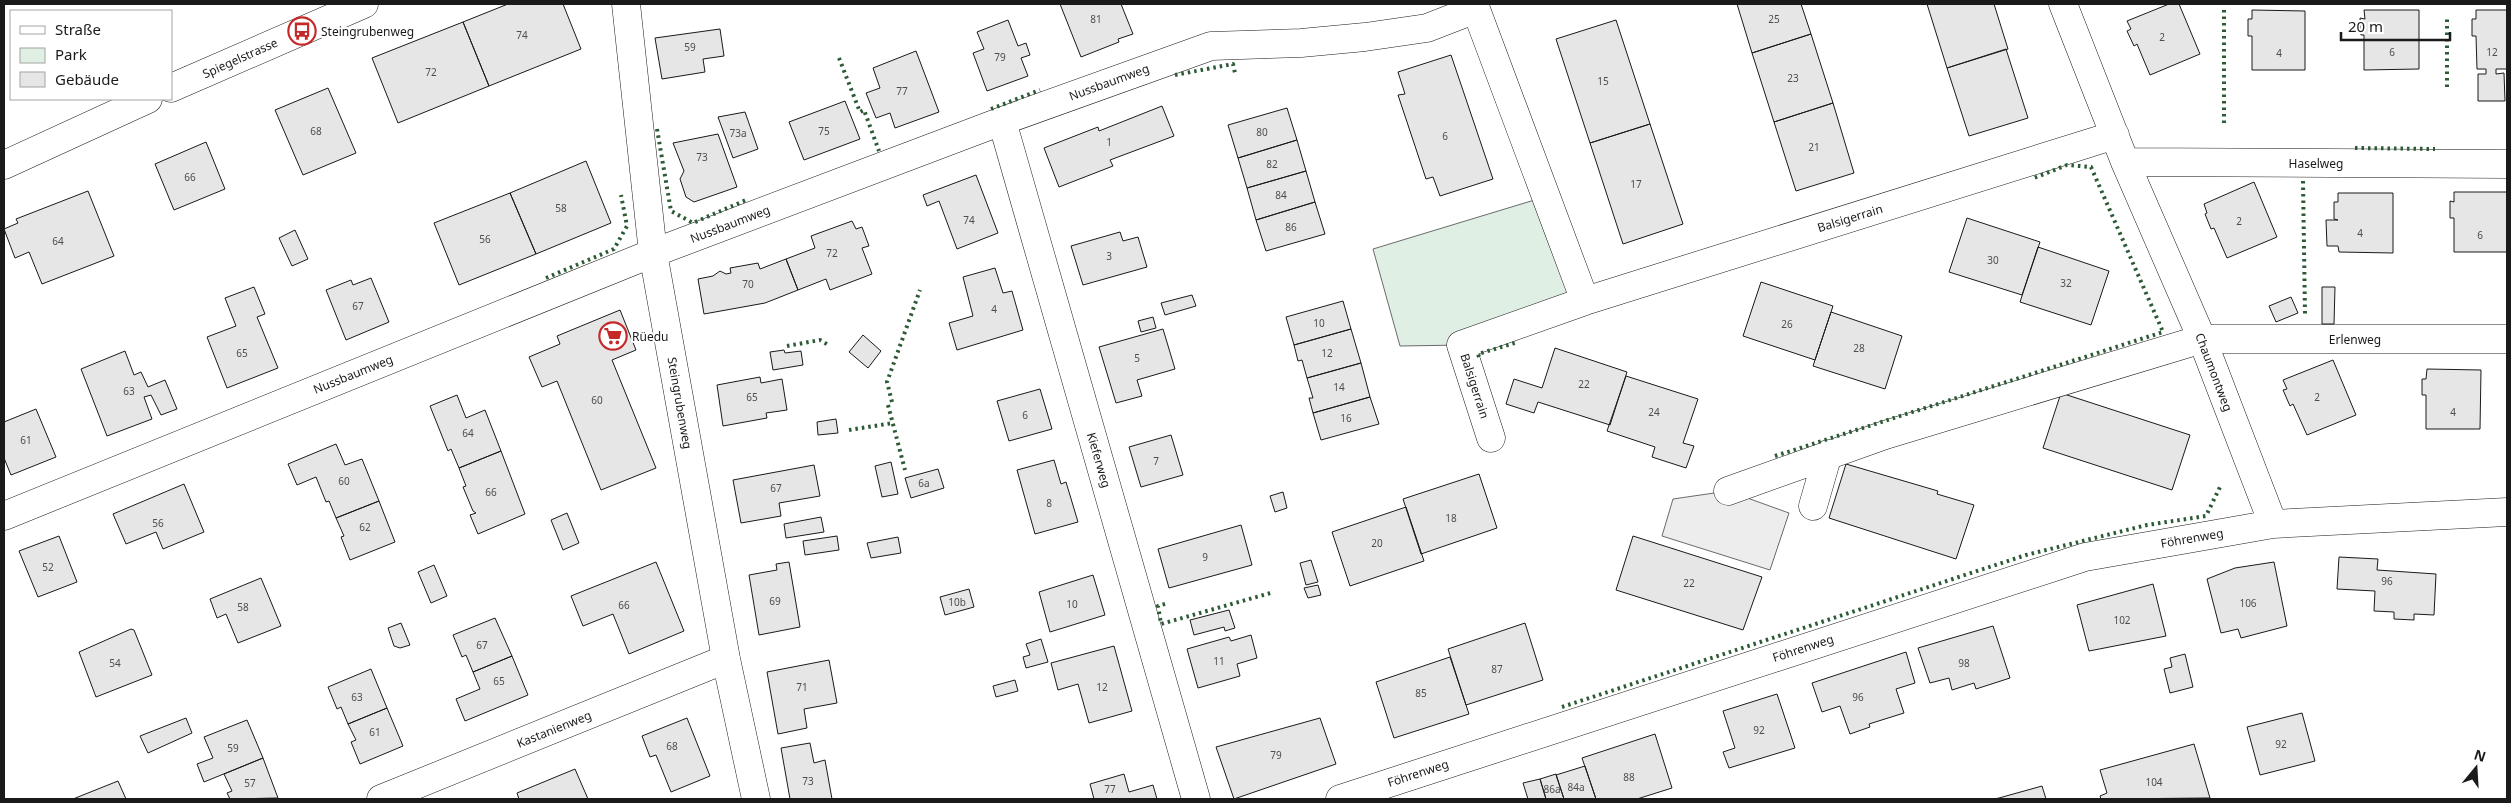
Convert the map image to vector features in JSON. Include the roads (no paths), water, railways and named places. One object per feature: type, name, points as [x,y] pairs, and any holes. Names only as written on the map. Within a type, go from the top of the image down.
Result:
[{"type":"street","name":"Spiegelstrasse","points":[[172,88],[364,4]]},
{"type":"street","name":"Steingrubenweg","points":[[626,4],[653,253],[726,658],[756,799]]},
{"type":"street","name":"Chaumontweg","points":[[2063,4],[2125,162],[2202,339],[2273,524]]},
{"type":"street","name":"Nussbaumweg","points":[[4,516],[653,253],[1002,121],[1210,46],[1301,43],[1365,37],[1427,28],[1475,6]]},
{"type":"street","points":[[1475,6],[1585,301]]},
{"type":"street","points":[[4,166],[146,100]]},
{"type":"street","name":"Kieferweg","points":[[1002,121],[1196,799]]},
{"type":"street","name":"Balsigerrain","points":[[1491,438],[1461,345],[1585,301],[2115,135]]},
{"type":"street","name":"Haselweg","points":[[2125,162],[2507,164]]},
{"type":"street","name":"Erlenweg","points":[[1728,491],[1828,454],[2202,339],[2507,339]]},
{"type":"street","points":[[1812,506],[1828,454]]},
{"type":"street","points":[[2273,524],[2507,512]]},
{"type":"street","name":"Föhrenweg","points":[[1340,799],[2085,557],[2273,524]]},
{"type":"street","name":"Kastanienweg","points":[[381,799],[726,658]]},
{"type":"place","name":"Steingrubenweg","points":[[302,31]]},
{"type":"place","name":"Rüedu","points":[[613,336]]}]
